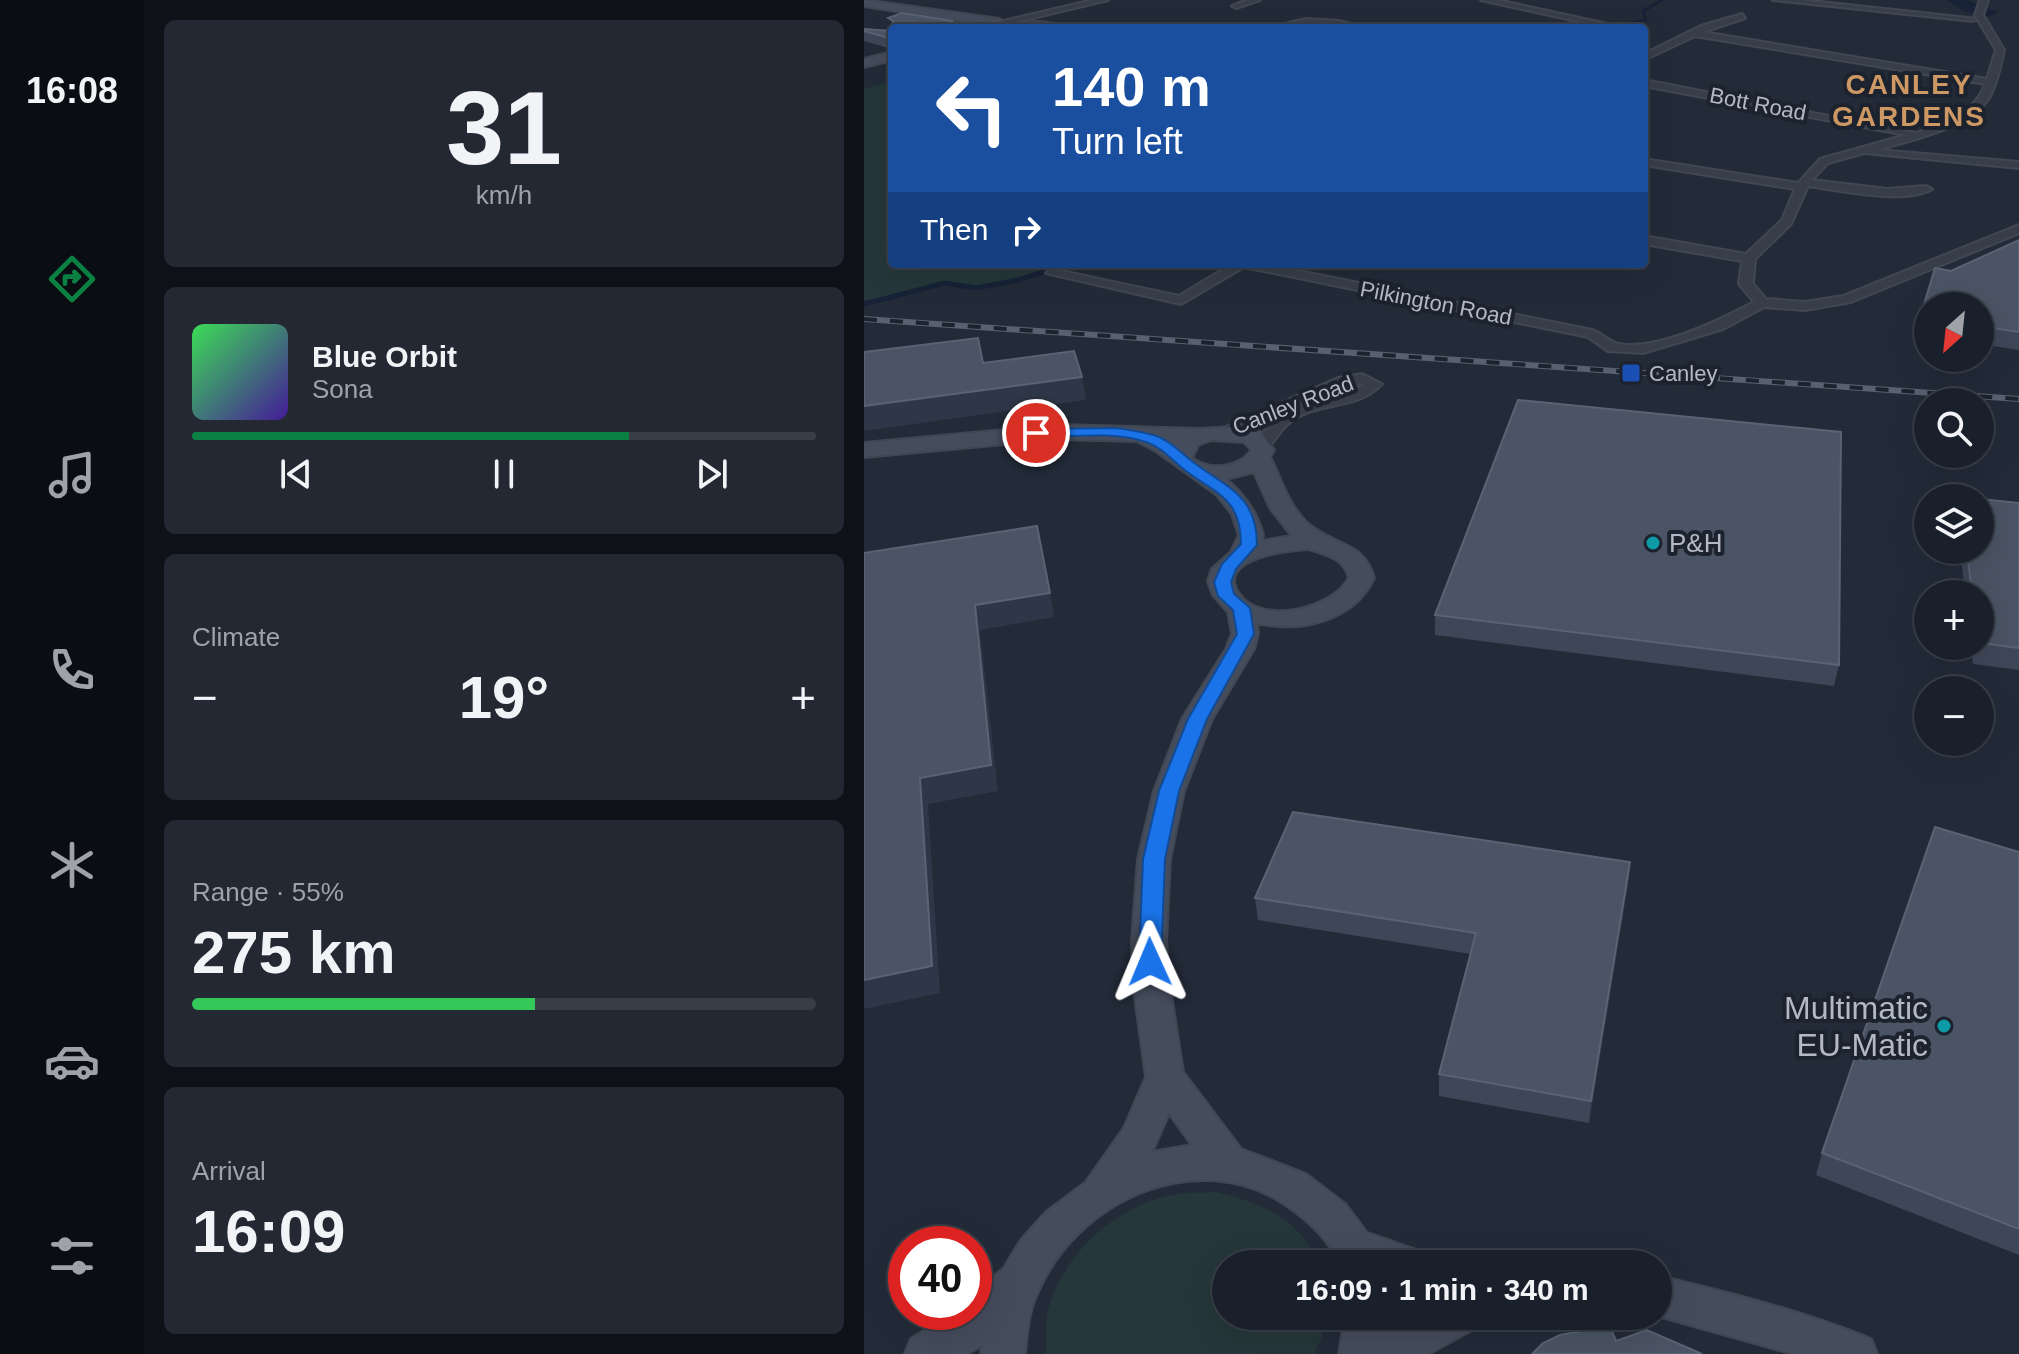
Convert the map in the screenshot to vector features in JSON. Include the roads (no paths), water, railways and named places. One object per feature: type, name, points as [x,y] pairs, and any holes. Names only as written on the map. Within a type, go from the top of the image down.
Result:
[{"type":"street","points":[[1003,24],[1104,0]]},
{"type":"street","points":[[1236,6],[1256,0]]},
{"type":"street","points":[[1485,0],[1603,24]]},
{"type":"street","points":[[1777,0],[1979,10],[2000,50],[1987,94],[1977,107],[1958,119],[1919,135],[1824,161],[1803,184],[1787,221],[1749,258],[1746,284],[1762,303],[1805,306],[1846,299],[2019,229]]},
{"type":"street","points":[[864,3],[993,24]]},
{"type":"street","points":[[1648,55],[1694,33],[1742,16]]},
{"type":"street","points":[[1285,24],[1316,21],[1336,24]]},
{"type":"street","points":[[1694,33],[1989,82]]},
{"type":"street","points":[[864,63],[888,57]]},
{"type":"street","name":"Bott Road","points":[[1648,84],[1919,135]]},
{"type":"street","points":[[1858,150],[2019,165]]},
{"type":"street","points":[[1648,163],[1887,192],[1926,189]]},
{"type":"street","points":[[1648,241],[1749,258]]},
{"type":"street","points":[[1052,273],[1181,300],[1237,268]]},
{"type":"street","name":"Pilkington Road","points":[[1264,268],[1582,332],[1623,351],[1643,349],[1718,326],[1762,303]]},
{"type":"street","name":"Canley Road","points":[[864,450],[1036,433],[1212,434],[1343,381],[1362,378],[1375,384],[1354,396],[1311,406],[1290,415],[1271,428],[1261,452]]},
{"type":"street","name":"Canley Road","points":[[1116,432],[1151,439],[1225,489],[1244,512],[1251,535],[1242,556]]},
{"type":"street","points":[[1261,452],[1232,471],[1211,472],[1187,463],[1183,448],[1212,434],[1243,434],[1261,452],[1276,498],[1292,523],[1322,544],[1353,559],[1362,573],[1359,588],[1337,607],[1314,615],[1289,618],[1265,617],[1241,608],[1226,596],[1222,582],[1228,567],[1242,556],[1262,547],[1285,543],[1322,544]]},
{"type":"street","points":[[1228,1163],[1165,1077],[1151,982],[1149,941],[1154,859],[1169,791],[1183,749],[1245,634],[1241,608]]},
{"type":"street","points":[[1228,667],[1258,637],[1289,618]]},
{"type":"street","points":[[927,1354],[966,1330],[1022,1276],[1056,1231],[1100,1192],[1140,1137],[1165,1077]]},
{"type":"street","points":[[1100,1192],[1145,1172],[1187,1162],[1228,1163],[1263,1172],[1293,1187],[1328,1213],[1354,1250]]},
{"type":"street","points":[[1003,1354],[1005,1321],[1022,1276]]},
{"type":"street","points":[[1672,1300],[1766,1323],[1855,1354]]},
{"type":"street","points":[[1361,1354],[1365,1330]]},
{"type":"street","points":[[1393,1354],[1429,1330]]},
{"type":"waterway","points":[[1626,24],[1646,20],[1643,11],[1662,0]]},
{"type":"waterway","points":[[1955,0],[1969,8],[1990,12]]},
{"type":"waterway","points":[[864,304],[945,283],[976,288],[1056,268]]},
{"type":"railway","points":[[864,319],[2019,399]]},
{"type":"place","name":"Canley","points":[[1631,373]]},
{"type":"place","name":"P&H","points":[[1653,543]]},
{"type":"place","name":"Multimatic EU-Matic","points":[[1944,1026]]},
{"type":"district","name":"CANLEY GARDENS","points":[[1909,100]]}]
